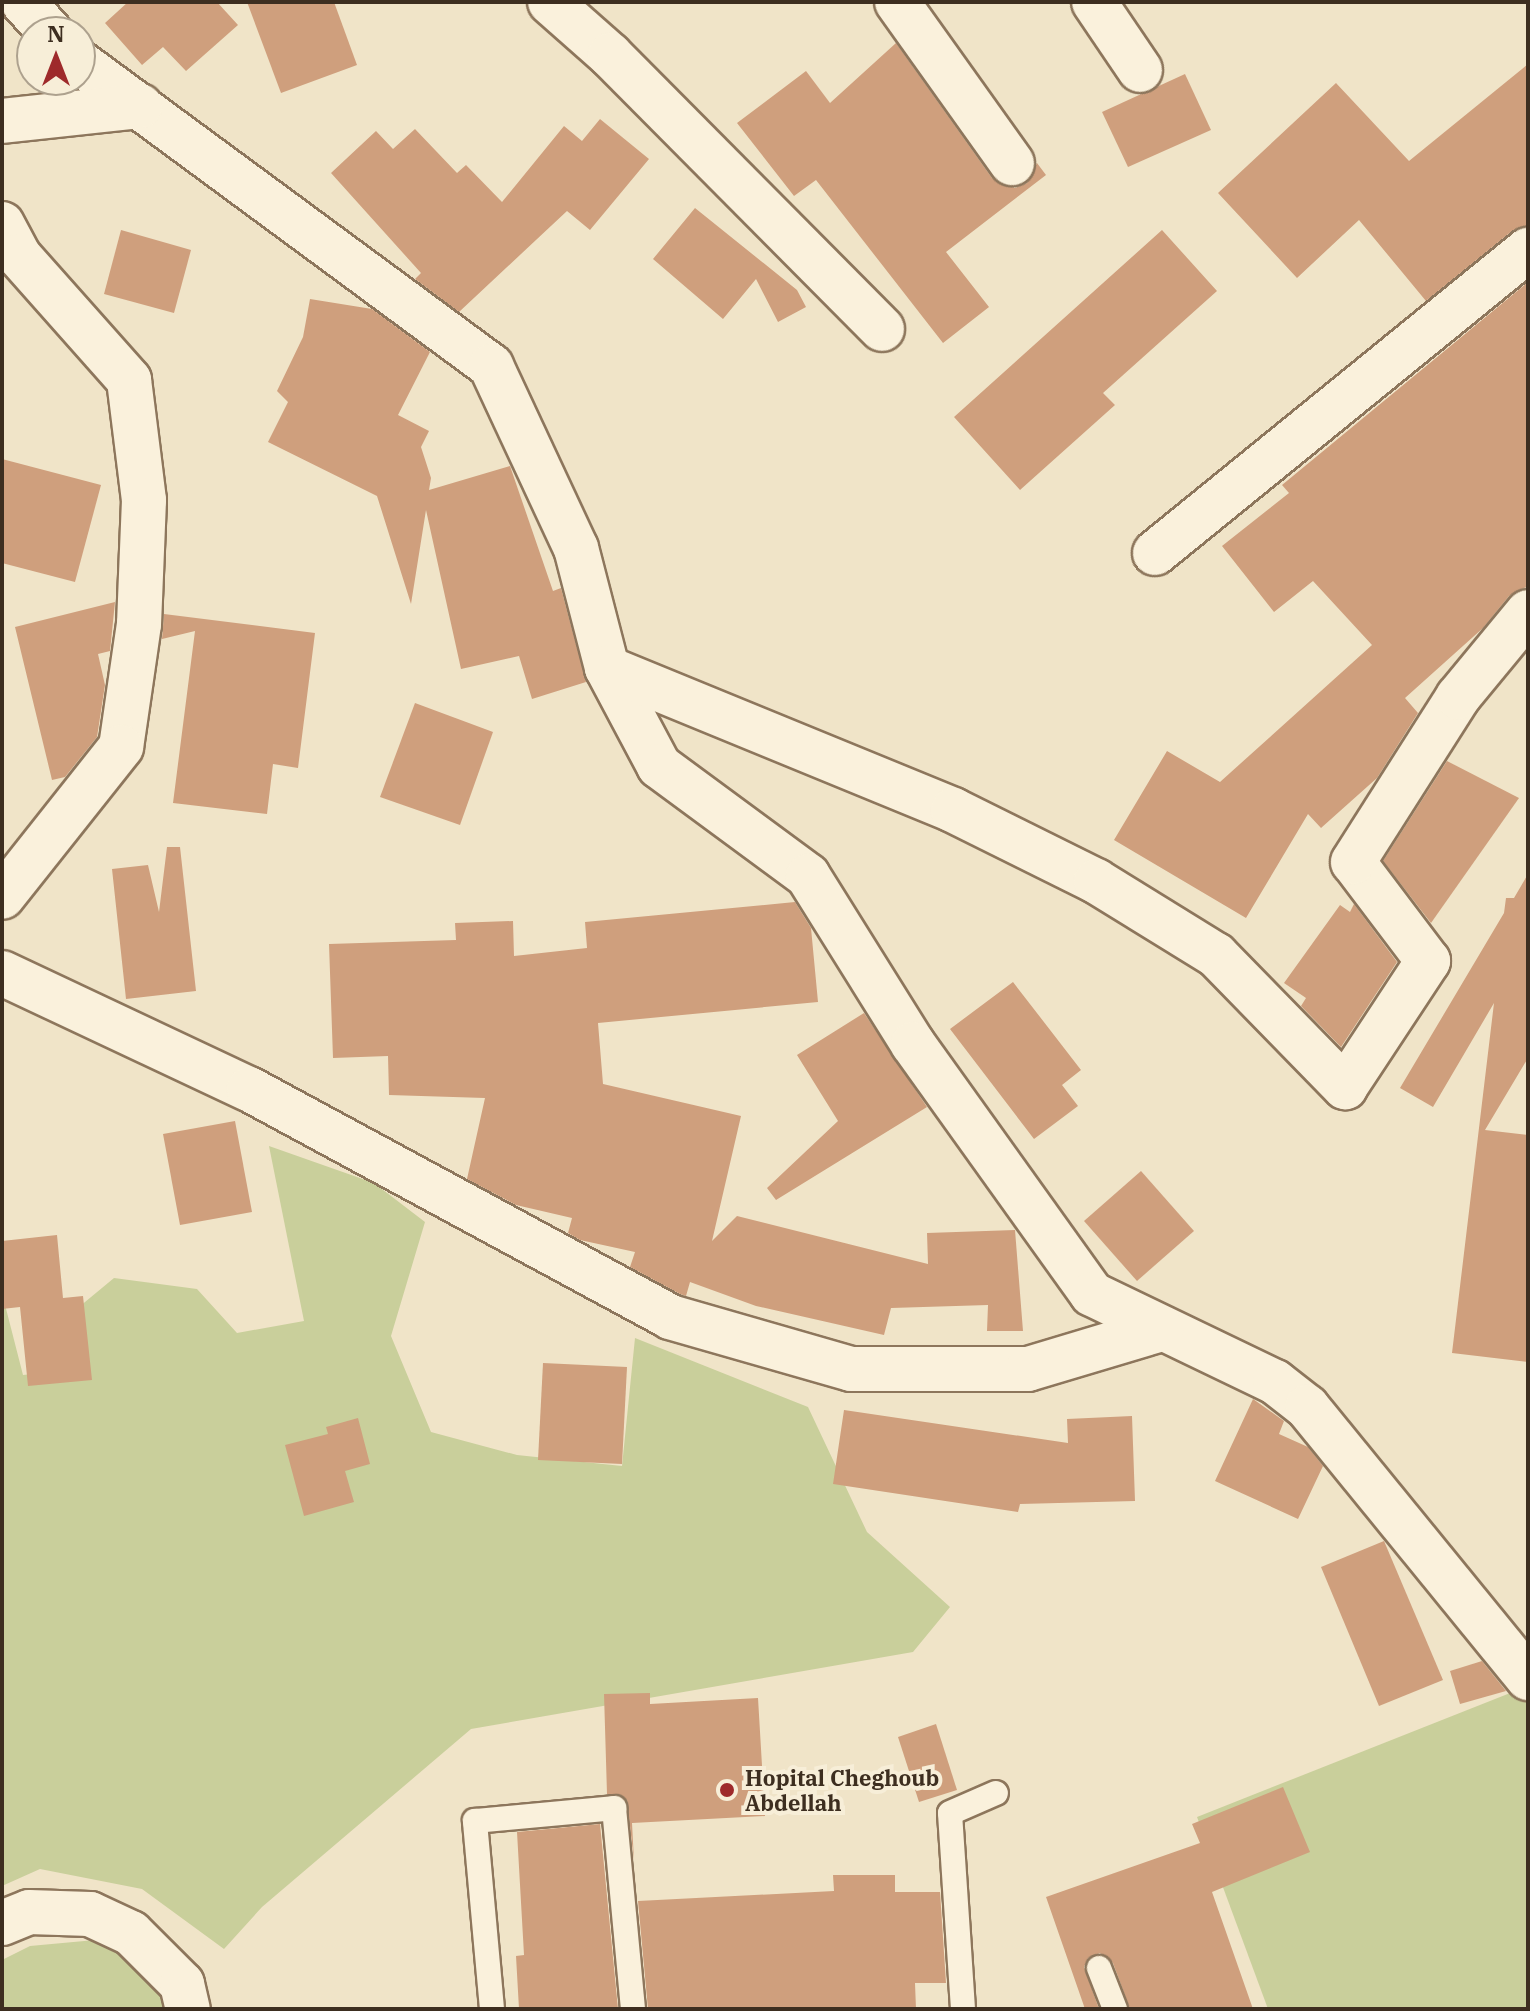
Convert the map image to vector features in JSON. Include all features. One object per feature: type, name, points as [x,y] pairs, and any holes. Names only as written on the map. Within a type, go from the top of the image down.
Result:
[{"type":"street","points":[[550,2],[610,55],[882,329]]},
{"type":"street","points":[[897,2],[1012,163]]},
{"type":"street","points":[[1094,2],[1140,70]]},
{"type":"street","points":[[96,74],[491,366],[576,548],[607,668],[659,766],[808,876],[913,1044],[1092,1294],[1275,1382],[1307,1407],[1528,1678]]},
{"type":"street","points":[[2,121],[140,106]]},
{"type":"street","points":[[2,224],[19,256],[129,380],[144,500],[139,624],[121,747],[6,880]]},
{"type":"street","points":[[1155,553],[1528,250]]},
{"type":"street","points":[[607,668],[953,810],[1096,881],[1216,955],[1345,1087],[1428,961],[1353,862],[1458,697],[1528,612]]},
{"type":"street","points":[[2,973],[249,1089],[670,1317],[851,1369],[1028,1369],[1161,1329]]},
{"type":"street","points":[[2,1923],[29,1912],[90,1914],[131,1933],[182,1984],[188,2009]]},
{"type":"lane","points":[[963,2009],[950,1813],[996,1793]]},
{"type":"lane","points":[[492,2009],[475,1821],[614,1808],[633,2009]]},
{"type":"lane","points":[[1099,1968],[1115,2009]]},
{"type":"green space","points":[[269,1146],[374,1183],[425,1222],[391,1336],[431,1432],[517,1455],[622,1466],[635,1338],[808,1407],[867,1532],[950,1607],[913,1652],[471,1729],[262,1907],[224,1949],[142,1889],[40,1869],[2,1886],[2,1293],[23,1375],[88,1368],[79,1307],[114,1278],[197,1289],[237,1333],[304,1321]]},
{"type":"green space","points":[[1528,1686],[1528,2009],[1268,2009],[1197,1817]]},
{"type":"green space","points":[[106,1939],[189,2009],[2,2009],[2,1960],[30,1946]]},
{"type":"building","points":[[128,2],[217,2],[238,25],[186,71],[163,47],[142,65],[105,23]]},
{"type":"building","points":[[247,2],[334,2],[357,65],[281,93]]},
{"type":"building","points":[[896,43],[992,178],[1015,188],[1027,183],[1037,163],[1046,175],[946,252],[989,307],[943,343],[816,180],[794,196],[737,123],[806,71],[830,103]]},
{"type":"building","points":[[1528,64],[1528,226],[1512,231],[1426,301],[1359,220],[1297,278],[1218,193],[1336,83],[1409,161]]},
{"type":"building","points":[[1185,74],[1211,130],[1128,167],[1102,112]]},
{"type":"building","points":[[600,119],[649,159],[590,230],[567,211],[459,312],[415,279],[421,273],[331,173],[376,131],[393,149],[415,129],[457,173],[466,165],[502,202],[564,126],[582,141]]},
{"type":"building","points":[[695,208],[797,290],[806,307],[778,322],[756,279],[723,319],[653,259]]},
{"type":"building","points":[[121,230],[191,250],[174,313],[104,294]]},
{"type":"building","points":[[1162,230],[1217,291],[1103,393],[1115,405],[1020,490],[954,417]]},
{"type":"building","points":[[1528,282],[1528,586],[1509,596],[1483,628],[1405,698],[1418,713],[1377,778],[1321,828],[1308,814],[1246,918],[1114,840],[1167,751],[1220,782],[1372,645],[1313,581],[1274,612],[1222,546],[1289,493],[1282,485]]},
{"type":"building","points":[[310,299],[372,309],[430,352],[398,415],[429,431],[421,447],[431,478],[429,490],[510,466],[553,591],[561,588],[586,682],[532,699],[519,656],[461,669],[426,510],[411,604],[377,496],[268,442],[288,402],[277,391],[303,337]]},
{"type":"building","points":[[2,459],[101,485],[75,582],[2,563]]},
{"type":"building","points":[[115,602],[110,651],[98,654],[105,685],[97,737],[65,777],[52,780],[15,627]]},
{"type":"building","points":[[164,614],[315,633],[298,768],[273,764],[267,814],[173,803],[195,631],[162,639]]},
{"type":"building","points":[[415,703],[493,732],[460,825],[380,797]]},
{"type":"building","points":[[1447,761],[1519,798],[1431,923],[1383,861]]},
{"type":"building","points":[[167,847],[180,847],[196,991],[126,999],[112,869],[148,865],[159,912]]},
{"type":"building","points":[[1528,874],[1528,1058],[1485,1130],[1528,1135],[1528,1362],[1452,1353],[1494,1003],[1433,1107],[1400,1088],[1504,913],[1506,898],[1514,898]]},
{"type":"building","points":[[795,902],[811,928],[818,1002],[598,1023],[603,1084],[741,1116],[712,1241],[737,1216],[928,1264],[927,1233],[1015,1230],[1023,1331],[987,1331],[988,1305],[891,1308],[884,1335],[756,1306],[690,1282],[686,1296],[680,1294],[630,1267],[635,1252],[580,1240],[568,1233],[572,1218],[516,1205],[467,1179],[485,1098],[389,1095],[388,1056],[333,1058],[329,944],[456,940],[455,923],[513,921],[514,956],[587,948],[585,922]]},
{"type":"building","points":[[1354,904],[1397,962],[1341,1047],[1301,1006],[1306,998],[1284,983],[1340,905],[1350,912]]},
{"type":"building","points":[[1013,982],[1081,1070],[1062,1085],[1078,1106],[1034,1139],[950,1029]]},
{"type":"building","points":[[864,1013],[927,1107],[776,1200],[767,1188],[838,1121],[797,1055]]},
{"type":"building","points":[[235,1121],[252,1212],[180,1225],[163,1134]]},
{"type":"building","points":[[1141,1171],[1194,1231],[1137,1281],[1084,1221]]},
{"type":"building","points":[[57,1235],[63,1298],[83,1296],[92,1380],[28,1386],[20,1307],[2,1309],[2,1241]]},
{"type":"building","points":[[543,1363],[627,1367],[622,1464],[538,1460]]},
{"type":"building","points":[[1253,1399],[1284,1421],[1279,1434],[1308,1447],[1323,1466],[1298,1519],[1215,1481]]},
{"type":"building","points":[[844,1410],[1068,1443],[1067,1419],[1132,1416],[1135,1501],[1020,1504],[1018,1512],[833,1484]]},
{"type":"building","points":[[358,1418],[370,1464],[345,1471],[354,1502],[304,1516],[285,1445],[328,1434],[326,1427]]},
{"type":"building","points":[[1384,1541],[1443,1680],[1379,1706],[1321,1567]]},
{"type":"building","points":[[1482,1661],[1506,1691],[1460,1704],[1450,1671]]},
{"type":"building","points":[[650,1693],[650,1704],[758,1698],[765,1816],[632,1823],[634,1861],[627,1800],[607,1794],[604,1694]]},
{"type":"building","points":[[936,1724],[957,1790],[919,1802],[898,1737]]},
{"type":"building","points":[[1283,1787],[1310,1852],[1212,1892],[1253,2009],[1130,2009],[1113,1963],[1100,1953],[1088,1958],[1084,1967],[1099,2009],[1085,2009],[1046,1897],[1200,1843],[1192,1824]]},
{"type":"building","points":[[600,1824],[618,2009],[519,2009],[516,1956],[524,1955],[517,1832]]},
{"type":"building","points":[[833,1875],[895,1875],[895,1892],[940,1892],[946,1983],[915,1983],[916,2009],[648,2009],[638,1901],[834,1891]]},
{"type":"place","name":"Hopital Cheghoub Abdellah","points":[[727,1790]]}]
